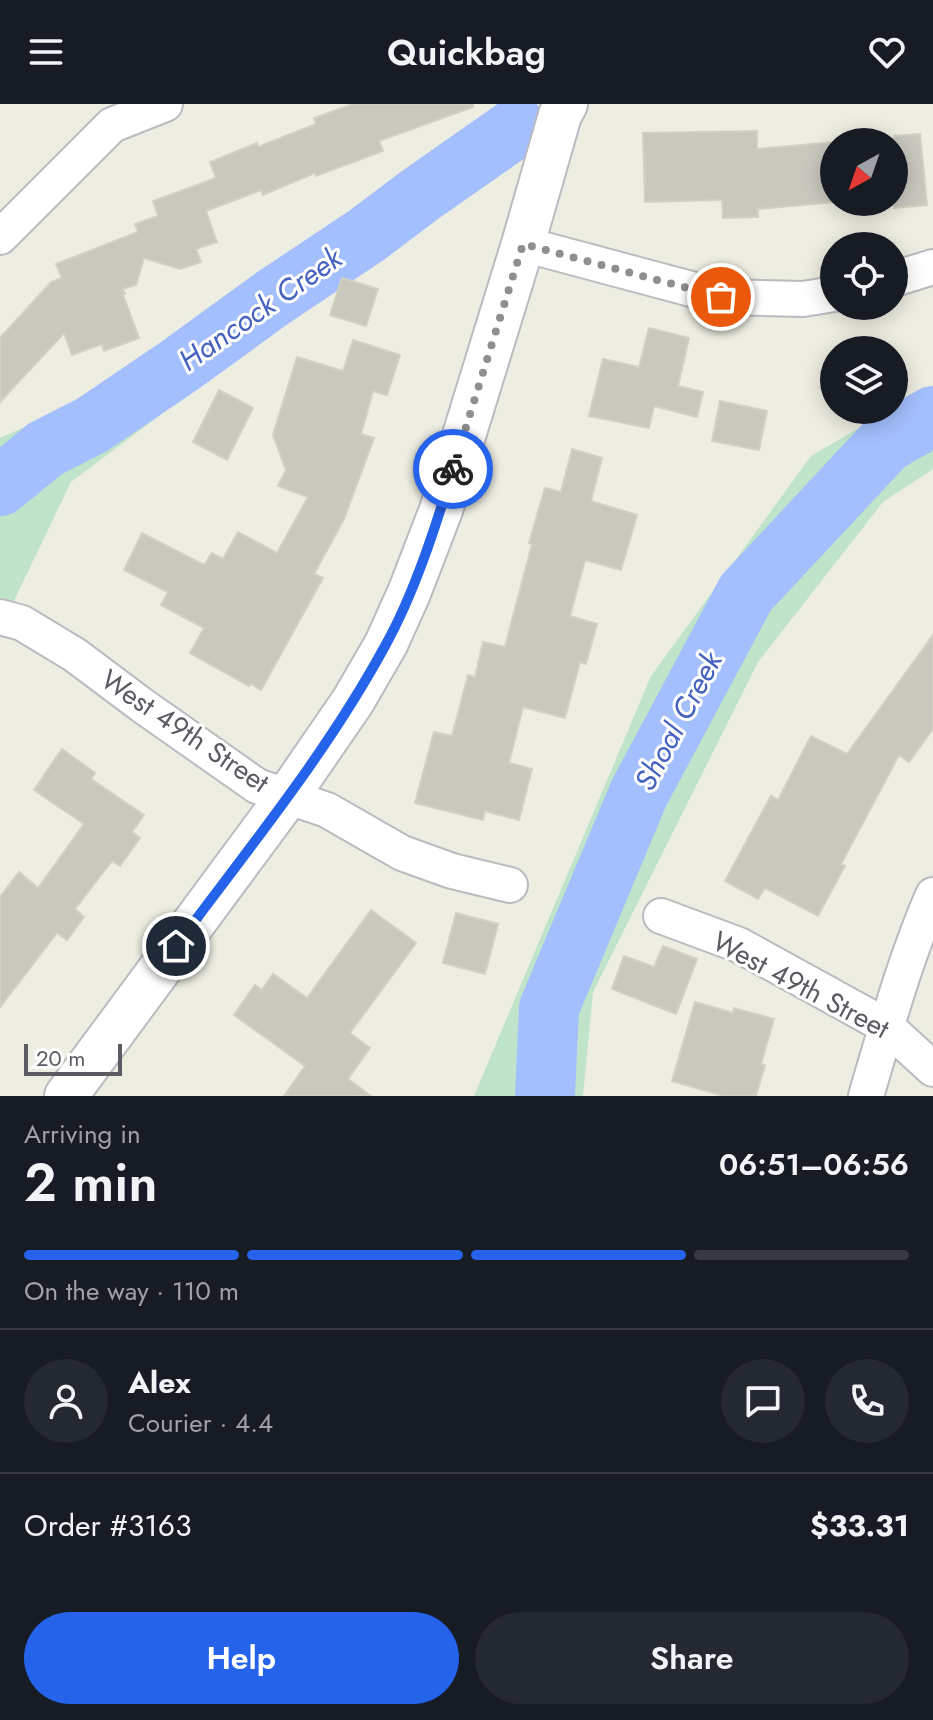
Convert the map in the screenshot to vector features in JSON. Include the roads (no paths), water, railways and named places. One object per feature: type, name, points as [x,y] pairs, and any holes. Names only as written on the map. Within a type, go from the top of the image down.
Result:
[{"type":"street","points":[[0,237],[112,125],[165,104]]},
{"type":"street","points":[[66,1096],[287,797],[353,701],[386,644],[441,510],[560,115],[566,104]]},
{"type":"street","points":[[523,244],[721,297],[803,299],[820,296]]},
{"type":"street","points":[[908,275],[933,267]]},
{"type":"street","name":"West 49th Street","points":[[0,617],[22,623],[75,655],[257,786],[327,810],[402,853],[452,871],[510,885]]},
{"type":"street","points":[[866,1096],[886,1026],[933,895]]},
{"type":"street","name":"West 49th Street","points":[[661,916],[739,945],[886,1026],[933,1069]]},
{"type":"waterway","name":"Hancock Creek","points":[[0,486],[45,449],[92,425],[179,366],[517,127]]},
{"type":"waterway","name":"Shoal Creek","points":[[545,1096],[549,1008],[639,793],[746,593],[886,443],[933,416]]}]
